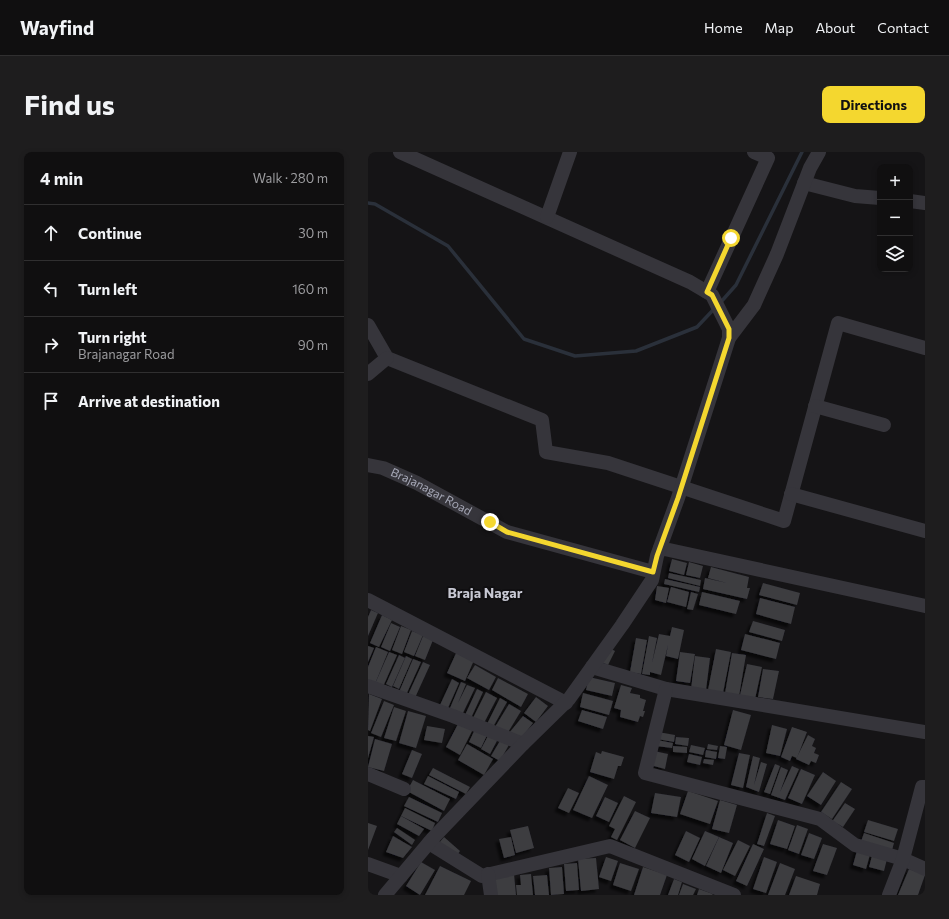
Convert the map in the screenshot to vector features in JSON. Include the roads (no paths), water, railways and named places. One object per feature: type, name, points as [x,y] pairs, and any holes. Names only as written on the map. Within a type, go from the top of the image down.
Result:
[{"type":"street","points":[[547,217],[570,152]]},
{"type":"street","points":[[709,294],[768,158],[754,152]]},
{"type":"street","points":[[384,895],[429,843],[523,744],[566,703],[652,580],[660,548],[729,333],[754,305],[777,254],[810,168],[819,152]]},
{"type":"street","points":[[406,153],[690,282],[709,294],[729,333]]},
{"type":"street","points":[[804,183],[855,196],[877,198]]},
{"type":"street","points":[[913,201],[925,203]]},
{"type":"street","points":[[368,325],[387,358],[542,420],[546,452],[608,463],[784,521],[838,323],[925,348]]},
{"type":"street","points":[[368,374],[387,358]]},
{"type":"street","points":[[815,406],[884,425]]},
{"type":"street","name":"Brajanagar Road","points":[[368,464],[383,468],[417,483],[507,532],[653,572]]},
{"type":"street","points":[[791,494],[925,531]]},
{"type":"street","points":[[660,548],[925,606]]},
{"type":"street","points":[[368,600],[566,703]]},
{"type":"street","points":[[592,667],[666,690],[925,732]]},
{"type":"street","points":[[368,686],[453,716],[523,744]]},
{"type":"street","points":[[666,690],[645,773],[820,819],[855,845],[903,859],[925,869]]},
{"type":"street","points":[[368,774],[404,789]]},
{"type":"street","points":[[888,895],[903,859],[922,787],[925,787]]},
{"type":"street","points":[[429,843],[482,876],[610,846],[734,895]]},
{"type":"street","points":[[368,864],[401,876]]},
{"type":"street","points":[[488,874],[491,895]]},
{"type":"waterway","points":[[720,303],[736,285],[802,152]]},
{"type":"waterway","points":[[368,203],[375,204],[448,246],[524,339],[575,356],[636,351],[697,327],[714,309]]},
{"type":"district","name":"Braja Nagar","points":[[485,593]]}]
